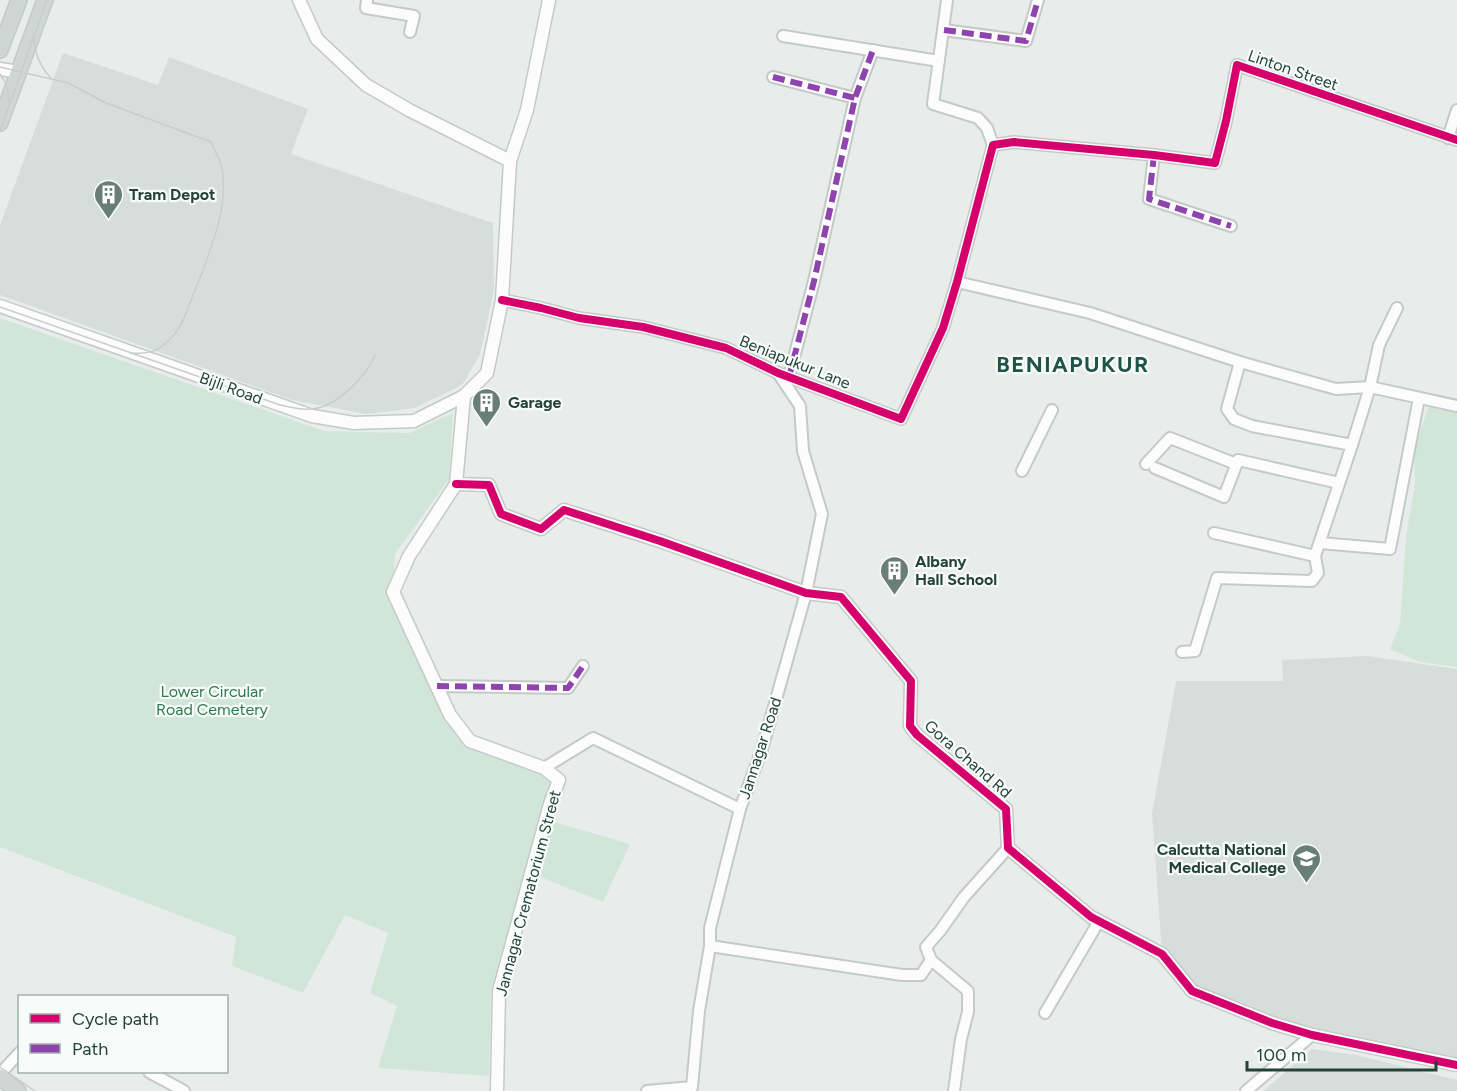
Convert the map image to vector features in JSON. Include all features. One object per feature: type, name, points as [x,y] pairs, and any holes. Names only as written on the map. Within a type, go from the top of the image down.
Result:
[{"type":"main road","points":[[0,50],[19,0]]},
{"type":"main road","points":[[0,123],[45,0]]},
{"type":"main road","points":[[0,1076],[18,1091]]},
{"type":"street","points":[[299,0],[317,39],[366,85],[409,110],[510,161]]},
{"type":"street","points":[[367,0],[366,8],[414,16],[410,32]]},
{"type":"street","name":"Bijli Road","points":[[0,306],[312,417],[354,423],[414,421],[464,396],[487,373],[502,300],[510,161],[527,110],[549,0]]},
{"type":"street","points":[[947,0],[933,104],[978,118],[987,128],[993,145],[957,282],[1090,313],[1240,362],[1336,389],[1370,387],[1457,406]]},
{"type":"street","points":[[944,30],[1026,41],[1038,0]]},
{"type":"street","points":[[783,36],[939,61]]},
{"type":"street","points":[[784,375],[814,281],[855,98],[873,51]]},
{"type":"street","name":"Linton Street","points":[[993,145],[1014,142],[1215,163],[1237,65],[1452,139]]},
{"type":"street","points":[[0,69],[18,72]]},
{"type":"street","points":[[773,77],[855,98]]},
{"type":"street","points":[[1452,139],[1457,110]]},
{"type":"street","points":[[1154,155],[1149,200],[1231,226]]},
{"type":"street","name":"Beniapukur Lane","points":[[502,300],[579,318],[643,327],[726,348],[784,375],[901,418],[943,328],[957,282]]},
{"type":"street","points":[[1182,652],[1195,651],[1217,578],[1312,581],[1318,573],[1315,556],[1370,387],[1379,345],[1397,308]]},
{"type":"street","points":[[1240,362],[1227,409],[1234,419],[1252,426],[1352,445]]},
{"type":"street","name":"Jannagar Road","points":[[647,1091],[692,1089],[699,1011],[710,946],[710,928],[740,809],[762,748],[807,593],[822,514],[803,451],[800,406],[784,375]]},
{"type":"street","name":"Jannagar Crematorium Street","points":[[464,396],[456,484],[409,556],[393,592],[450,715],[470,741],[543,768],[559,780],[550,804],[499,991],[497,1091]]},
{"type":"street","points":[[1320,543],[1390,549],[1419,398]]},
{"type":"street","points":[[1022,471],[1052,410]]},
{"type":"street","points":[[1236,464],[1170,438],[1150,466],[1224,497],[1238,460],[1339,483]]},
{"type":"street","name":"Gora Chand Rd","points":[[456,484],[489,485],[501,514],[541,529],[564,510],[807,593],[841,597],[911,681],[909,726],[1006,809],[1008,848]]},
{"type":"street","points":[[1214,533],[1315,556]]},
{"type":"street","points":[[437,686],[568,688],[583,666]]},
{"type":"street","points":[[543,768],[593,738],[740,809]]},
{"type":"street","points":[[954,1091],[961,1040],[968,1012],[968,991],[931,960],[926,947],[964,897],[1008,848],[1091,917],[1162,954],[1192,991],[1272,1023],[1312,1035],[1457,1065]]},
{"type":"street","points":[[1045,1013],[1099,921]]},
{"type":"street","points":[[710,946],[902,975],[921,975],[931,960]]},
{"type":"street","points":[[1246,1091],[1312,1035]]},
{"type":"street","points":[[0,1076],[18,1054]]},
{"type":"street","points":[[152,1073],[184,1091]]},
{"type":"shaded area","points":[[63,53],[158,85],[169,57],[308,109],[291,154],[493,223],[494,290],[480,355],[462,385],[415,408],[366,414],[292,400],[0,295],[0,225]]},
{"type":"shaded area","name":"Calcutta National Medical College","points":[[1368,656],[1457,669],[1457,1065],[1312,1035],[1192,991],[1162,954],[1152,813],[1176,681],[1283,681],[1282,660]]},
{"type":"shaded area","points":[[1312,1049],[1356,1055],[1457,1080],[1457,1091],[1263,1091]]},
{"type":"green space","name":"Lower Circular Road Cemetery","points":[[0,318],[324,431],[409,433],[453,413],[449,479],[395,554],[393,587],[453,718],[472,742],[545,769],[555,782],[544,819],[630,844],[603,902],[535,875],[491,989],[489,1076],[378,1068],[397,1006],[370,993],[388,933],[345,915],[303,993],[232,966],[236,937],[0,847]]},
{"type":"green space","points":[[1443,403],[1457,407],[1457,667],[1420,662],[1390,649],[1400,624],[1406,536],[1415,484],[1414,451],[1428,408]]},
{"type":"tram line","points":[[0,131],[47,0]]},
{"type":"tram line","points":[[34,38],[39,60],[51,78]]},
{"type":"tram line","points":[[0,67],[68,83],[106,103],[211,142],[222,167],[223,199],[216,232],[184,319],[164,345],[146,353],[130,353]]},
{"type":"tram line","points":[[0,74],[7,87],[9,102]]},
{"type":"tram line","points":[[0,307],[280,405],[299,409],[318,408],[344,394],[366,371],[375,355]]},
{"type":"tram line","points":[[0,1067],[35,1091]]},
{"type":"marked path","points":[[944,30],[1026,41],[1038,0]]},
{"type":"marked path","points":[[789,377],[814,281],[855,98],[873,50]]},
{"type":"marked path","points":[[773,77],[855,98]]},
{"type":"marked path","points":[[1154,155],[1149,199],[1231,226]]},
{"type":"marked path","points":[[437,686],[568,688],[583,666]]},
{"type":"cycle path","points":[[502,300],[579,318],[643,327],[726,348],[778,373],[901,419],[943,328],[993,145],[1014,142],[1215,163],[1237,65],[1457,140]]},
{"type":"cycle path","points":[[456,484],[489,485],[501,514],[541,529],[564,510],[660,541],[806,593],[841,597],[911,681],[910,726],[917,735],[1006,809],[1008,848],[1091,917],[1162,954],[1192,991],[1272,1023],[1312,1035],[1457,1065]]},
{"type":"place","name":"Tram Depot","points":[[108,220]]},
{"type":"place","name":"Garage","points":[[487,428]]},
{"type":"place","name":"Albany Hall School","points":[[894,596]]},
{"type":"place","name":"Calcutta National Medical College","points":[[1307,884]]},
{"type":"district","name":"BENIAPUKUR","points":[[1073,364]]}]
